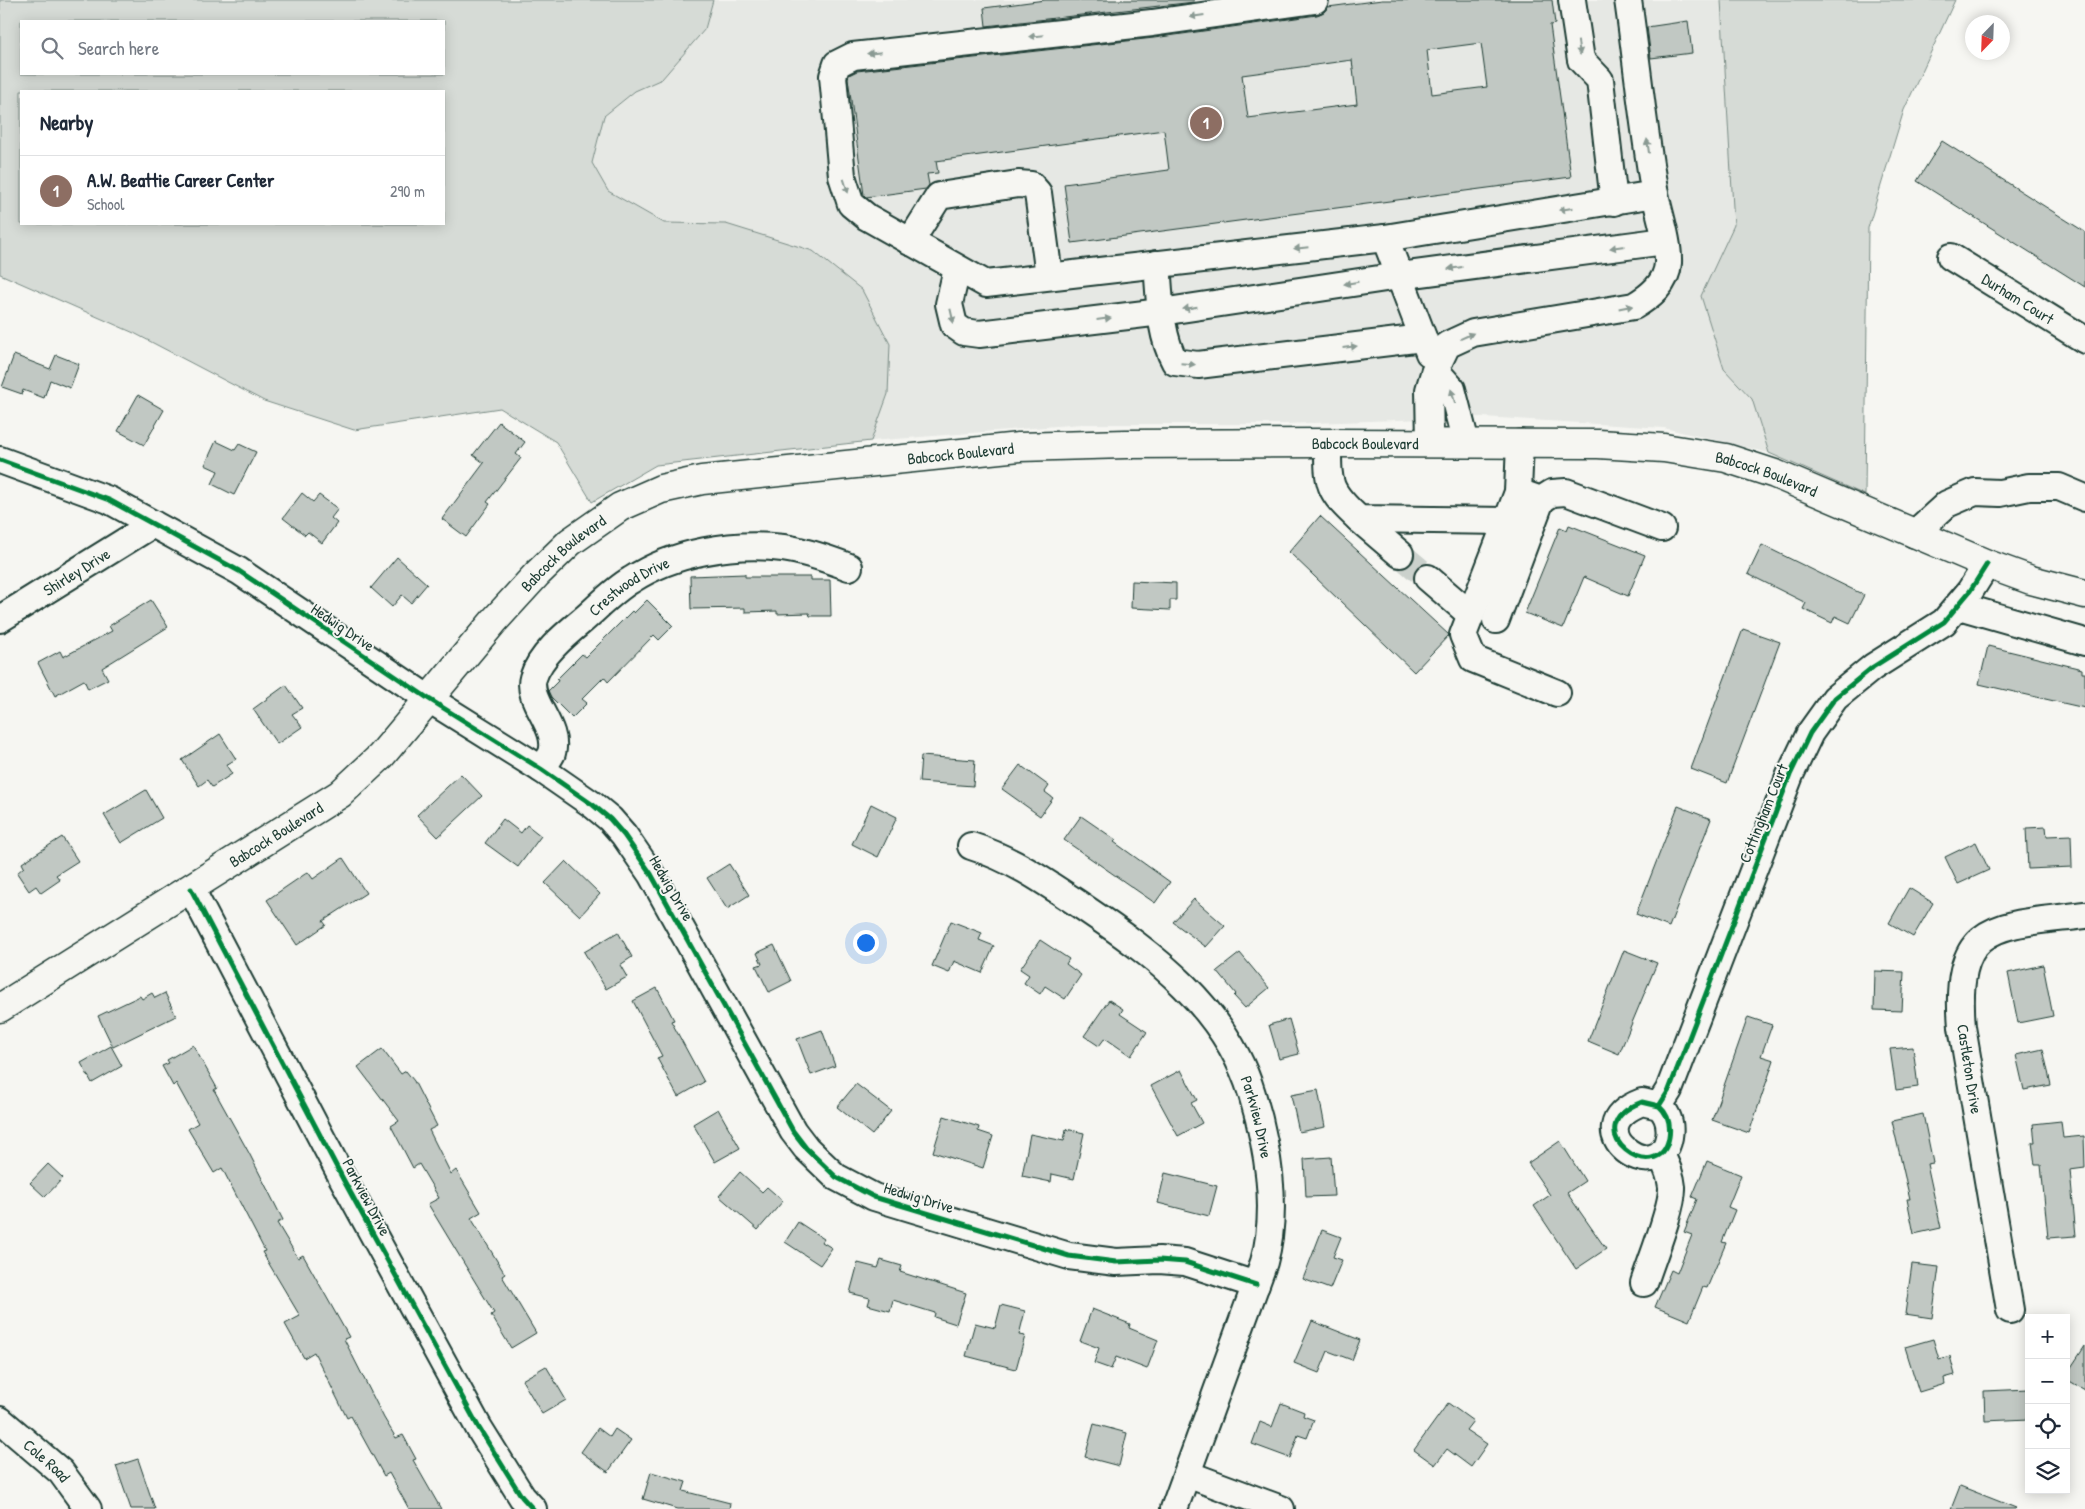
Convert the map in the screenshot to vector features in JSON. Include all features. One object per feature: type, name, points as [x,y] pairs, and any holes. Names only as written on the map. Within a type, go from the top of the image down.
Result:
[{"type":"main road","name":"Babcock Boulevard","points":[[0,1008],[340,794],[382,756],[494,621],[537,574],[570,542],[620,507],[661,489],[702,480],[1019,447],[1126,444],[1520,443],[1598,444],[1664,448],[1726,458],[1790,479],[1986,564],[2031,580],[2085,594]]},
{"type":"street","points":[[1315,0],[1152,23],[853,56],[837,64],[833,76],[842,176],[852,204],[867,218],[986,284],[1384,238],[1655,194]]},
{"type":"street","points":[[1572,0],[1581,60],[1600,80],[1614,202]]},
{"type":"street","points":[[1430,443],[1428,390],[1447,345],[1473,333],[1634,306],[1651,296],[1660,284],[1668,264],[1655,194],[1628,0]]},
{"type":"street","points":[[910,242],[939,196],[1018,184],[1031,185],[1038,193],[1049,276]]},
{"type":"street","points":[[1384,238],[1435,370],[1452,389],[1466,443]]},
{"type":"street","points":[[957,269],[949,304],[954,325],[964,332],[979,334],[1162,312],[1399,276],[1665,241]]},
{"type":"street","name":"Durham Court","points":[[1952,257],[2085,340]]},
{"type":"street","points":[[1158,264],[1162,312],[1168,349],[1174,362],[1198,365],[1423,338]]},
{"type":"street","points":[[1328,443],[1328,480],[1339,501],[1400,554]]},
{"type":"street","points":[[1496,620],[1529,496],[1520,443]]},
{"type":"street","name":"Hedwig Drive","points":[[0,460],[108,500],[239,571],[429,699],[542,768],[604,814],[637,853],[666,899],[793,1131],[806,1148],[836,1177],[874,1197],[1069,1256],[1116,1262],[1159,1260],[1185,1262],[1256,1285]]},
{"type":"street","points":[[1914,534],[1947,504],[1975,492],[2000,493],[2029,487],[2059,487],[2085,498]]},
{"type":"street","points":[[1557,692],[1473,659],[1463,635],[1507,521],[1529,496],[1566,492],[1662,528]]},
{"type":"street","points":[[1359,519],[1507,521]]},
{"type":"street","name":"Shirley Drive","points":[[0,619],[153,524]]},
{"type":"street","name":"Crestwood Drive","points":[[542,768],[552,753],[553,742],[541,707],[534,695],[532,681],[536,668],[574,627],[630,580],[657,566],[685,555],[745,547],[783,548],[819,556],[849,567]]},
{"type":"street","name":"Cottingham Court","points":[[1659,1106],[1669,1090],[1790,775],[1810,733],[1835,698],[1852,683],[1893,654],[1944,622],[1960,606],[1986,564]]},
{"type":"street","points":[[1428,578],[1470,615]]},
{"type":"street","points":[[1960,606],[2085,642]]},
{"type":"street","name":"Parkview Drive","points":[[971,846],[993,852],[1015,863],[1111,926],[1166,968],[1192,992],[1211,1014],[1239,1063],[1252,1093],[1267,1156],[1271,1192],[1270,1240],[1256,1285],[1174,1509]]},
{"type":"street","name":"Parkview Drive","points":[[191,888],[343,1179],[474,1420],[522,1497],[533,1509]]},
{"type":"street","name":"Castleton Drive","points":[[2010,1310],[1962,1027],[1961,985],[1963,967],[1969,953],[1978,941],[1994,930],[2019,923],[2085,915]]},
{"type":"street","points":[[1642,1102],[1652,1102],[1659,1106],[1668,1118],[1670,1133],[1668,1144],[1661,1154],[1652,1158],[1641,1157],[1628,1153],[1620,1147],[1615,1138],[1615,1128],[1626,1110],[1642,1102]]},
{"type":"street","points":[[1644,1283],[1663,1226],[1672,1189],[1670,1175],[1661,1154]]},
{"type":"street","name":"Cole Road","points":[[0,1420],[61,1472],[88,1509]]},
{"type":"street","points":[[1187,1474],[1281,1509]]},
{"type":"shaded area","points":[[0,0],[713,0],[705,29],[662,79],[635,91],[604,116],[592,163],[608,191],[664,223],[726,224],[813,251],[862,290],[890,344],[888,394],[871,441],[656,465],[592,502],[556,442],[500,408],[354,430],[264,401],[134,333],[0,274]]},
{"type":"shaded area","points":[[713,0],[1721,0],[1734,225],[1701,296],[1724,369],[1752,399],[1769,453],[1664,428],[1483,417],[1284,424],[1082,424],[871,441],[888,394],[726,224],[664,223],[608,191],[592,163],[604,116],[635,91],[662,79],[705,29]]},
{"type":"shaded area","points":[[1721,0],[1955,0],[1904,110],[1868,228],[1865,495],[1769,453],[1752,399],[1724,369],[1701,296],[1734,225]]},
{"type":"building","points":[[1045,0],[1193,0],[1194,2],[986,26],[984,8]]},
{"type":"building","points":[[1382,0],[1552,0],[1555,24],[1550,25],[1571,177],[1072,243],[1064,184],[1169,170],[1164,130],[936,161],[938,173],[927,174],[929,185],[926,189],[866,197],[864,195],[848,78],[849,75],[857,71],[1154,38],[1317,15],[1324,12],[1328,7]],"holes":[[[1481,43],[1487,87],[1432,94],[1427,50]],[[1352,60],[1357,104],[1248,118],[1242,75]]]},
{"type":"building","points":[[1688,21],[1692,53],[1651,58],[1647,27]]},
{"type":"building","points":[[1942,141],[2085,232],[2085,287],[1917,181]]},
{"type":"building","points":[[14,355],[50,369],[56,355],[79,364],[70,388],[50,380],[44,398],[23,390],[22,394],[2,387]]},
{"type":"building","points":[[138,395],[164,410],[144,445],[118,431]]},
{"type":"building","points":[[499,422],[525,442],[516,454],[521,458],[487,502],[490,504],[466,537],[442,519],[484,463],[473,455]]},
{"type":"building","points":[[216,441],[235,450],[239,444],[256,452],[234,495],[212,484],[218,471],[205,465]]},
{"type":"building","points":[[302,493],[313,502],[319,495],[338,509],[331,518],[337,523],[322,543],[308,532],[305,535],[283,518]]},
{"type":"building","points":[[1320,516],[1449,635],[1414,672],[1289,552]]},
{"type":"building","points":[[1569,525],[1645,555],[1628,596],[1584,577],[1563,628],[1525,613],[1560,527],[1567,530]]},
{"type":"building","points":[[1762,545],[1864,595],[1850,623],[1835,616],[1832,623],[1803,609],[1806,603],[1748,574]]},
{"type":"building","points":[[397,557],[427,584],[411,603],[402,595],[392,607],[371,588]]},
{"type":"building","points":[[745,574],[745,577],[811,577],[811,580],[830,580],[831,616],[810,616],[809,613],[777,614],[777,611],[745,612],[745,608],[691,609],[690,576]]},
{"type":"building","points":[[1132,581],[1176,583],[1176,600],[1170,600],[1170,610],[1131,608]]},
{"type":"building","points":[[151,600],[168,627],[102,668],[108,679],[88,689],[84,680],[55,696],[38,663],[60,651],[63,657],[112,631],[109,626]]},
{"type":"building","points":[[647,600],[673,626],[659,640],[654,635],[608,682],[604,677],[582,699],[587,703],[572,718],[551,697],[548,691],[582,654],[586,657],[632,611],[634,613]]},
{"type":"building","points":[[1743,629],[1780,642],[1727,783],[1691,769]]},
{"type":"building","points":[[1988,646],[2082,669],[2082,673],[2085,673],[2085,708],[1979,684]]},
{"type":"building","points":[[286,685],[302,708],[292,714],[302,727],[277,744],[253,709]]},
{"type":"building","points":[[220,734],[236,759],[226,765],[232,774],[212,787],[207,780],[199,786],[182,760]]},
{"type":"building","points":[[921,756],[975,760],[973,786],[919,782]]},
{"type":"building","points":[[1020,765],[1049,786],[1045,792],[1053,798],[1040,816],[1002,789]]},
{"type":"building","points":[[461,774],[482,796],[438,837],[417,815]]},
{"type":"building","points":[[146,790],[162,818],[121,843],[104,815]]},
{"type":"building","points":[[871,804],[897,817],[878,857],[852,844]]},
{"type":"building","points":[[1678,806],[1711,819],[1669,927],[1636,914]]},
{"type":"building","points":[[1081,816],[1116,840],[1114,842],[1170,882],[1155,903],[1064,840]]},
{"type":"building","points":[[503,819],[521,833],[527,825],[541,836],[518,867],[485,843]]},
{"type":"building","points":[[2046,827],[2047,836],[2071,835],[2072,867],[2028,869],[2026,828]]},
{"type":"building","points":[[62,837],[78,861],[56,875],[60,880],[41,893],[36,886],[29,891],[17,873],[24,867],[22,863]]},
{"type":"building","points":[[1976,842],[1989,870],[1958,884],[1945,857]]},
{"type":"building","points":[[343,858],[366,893],[323,921],[326,925],[297,945],[267,900],[308,872],[313,879]]},
{"type":"building","points":[[566,861],[600,894],[580,916],[545,883]]},
{"type":"building","points":[[729,864],[749,895],[727,909],[707,878]]},
{"type":"building","points":[[1909,888],[1933,903],[1913,937],[1889,923]]},
{"type":"building","points":[[1194,899],[1225,926],[1206,947],[1173,922]]},
{"type":"building","points":[[951,921],[982,933],[979,940],[994,946],[982,973],[954,961],[949,973],[932,966]]},
{"type":"building","points":[[618,932],[632,957],[620,965],[627,977],[606,989],[584,952]]},
{"type":"building","points":[[1040,940],[1069,959],[1066,964],[1081,975],[1065,999],[1045,986],[1040,994],[1024,983],[1029,975],[1020,969]]},
{"type":"building","points":[[774,945],[791,981],[769,992],[756,966],[762,964],[757,953]]},
{"type":"building","points":[[1624,950],[1657,963],[1619,1054],[1588,1041]]},
{"type":"building","points":[[1240,953],[1269,988],[1245,1008],[1234,996],[1236,994],[1217,971]]},
{"type":"building","points":[[2043,965],[2053,1016],[2018,1023],[2008,973]]},
{"type":"building","points":[[1875,971],[1904,972],[1902,1011],[1874,1010]]},
{"type":"building","points":[[657,988],[674,1020],[671,1021],[704,1082],[678,1097],[657,1058],[662,1056],[633,1001]]},
{"type":"building","points":[[152,993],[155,998],[165,993],[176,1016],[113,1047],[98,1016],[140,996],[142,999]]},
{"type":"building","points":[[1109,1000],[1123,1009],[1120,1014],[1147,1032],[1131,1056],[1105,1038],[1099,1046],[1084,1036]]},
{"type":"building","points":[[1748,1017],[1772,1025],[1761,1056],[1774,1060],[1749,1133],[1712,1120]]},
{"type":"building","points":[[1289,1019],[1299,1054],[1279,1059],[1269,1025]]},
{"type":"building","points":[[822,1030],[835,1066],[811,1075],[797,1039]]},
{"type":"building","points":[[193,1045],[217,1088],[214,1090],[283,1220],[277,1223],[298,1258],[303,1255],[349,1337],[344,1339],[384,1418],[396,1438],[403,1435],[416,1459],[413,1460],[441,1509],[409,1509],[389,1473],[384,1476],[351,1416],[347,1418],[314,1352],[304,1358],[285,1324],[300,1316],[262,1252],[265,1251],[222,1168],[214,1173],[188,1129],[198,1123],[176,1083],[173,1086],[162,1066],[169,1063],[167,1060]]},
{"type":"building","points":[[111,1046],[122,1066],[92,1083],[81,1063]]},
{"type":"building","points":[[1913,1047],[1918,1087],[1896,1090],[1890,1049]]},
{"type":"building","points":[[382,1049],[401,1074],[406,1071],[414,1081],[437,1126],[429,1130],[451,1174],[456,1170],[481,1212],[471,1218],[505,1274],[502,1276],[536,1333],[511,1348],[491,1315],[494,1313],[428,1204],[439,1198],[419,1164],[413,1168],[391,1126],[399,1121],[358,1067]]},
{"type":"building","points":[[2043,1049],[2051,1085],[2024,1090],[2016,1055]]},
{"type":"building","points":[[1181,1070],[1197,1100],[1191,1103],[1202,1123],[1178,1136],[1151,1086]]},
{"type":"building","points":[[856,1084],[891,1111],[872,1135],[837,1107]]},
{"type":"building","points":[[1318,1090],[1325,1127],[1299,1132],[1291,1095]]},
{"type":"building","points":[[718,1109],[740,1148],[715,1162],[693,1124]]},
{"type":"building","points":[[1923,1114],[1933,1163],[1927,1164],[1941,1228],[1914,1234],[1907,1199],[1910,1199],[1892,1121]]},
{"type":"building","points":[[944,1116],[979,1127],[978,1131],[993,1136],[983,1168],[933,1152]]},
{"type":"building","points":[[2061,1121],[2063,1138],[2084,1136],[2085,1168],[2070,1170],[2076,1236],[2048,1238],[2041,1165],[2035,1165],[2032,1142],[2035,1142],[2033,1124]]},
{"type":"building","points":[[1066,1129],[1084,1133],[1074,1179],[1052,1174],[1051,1182],[1022,1176],[1030,1134],[1064,1141]]},
{"type":"building","points":[[1560,1141],[1585,1181],[1567,1193],[1606,1249],[1576,1269],[1534,1206],[1550,1195],[1528,1163]]},
{"type":"building","points":[[1331,1157],[1334,1196],[1306,1197],[1304,1159]]},
{"type":"building","points":[[1707,1161],[1741,1175],[1728,1207],[1735,1210],[1722,1242],[1726,1243],[1707,1288],[1703,1287],[1689,1321],[1655,1307],[1671,1270],[1677,1273],[1692,1235],[1684,1232],[1697,1199],[1692,1197]]},
{"type":"building","points":[[48,1164],[63,1178],[45,1197],[30,1183]]},
{"type":"building","points":[[740,1172],[762,1192],[767,1187],[783,1201],[758,1230],[719,1196]]},
{"type":"building","points":[[1165,1173],[1217,1186],[1209,1216],[1158,1203]]},
{"type":"building","points":[[798,1222],[824,1239],[822,1242],[832,1248],[820,1265],[785,1242]]},
{"type":"building","points":[[1322,1230],[1341,1237],[1333,1257],[1342,1260],[1330,1289],[1303,1279]]},
{"type":"building","points":[[881,1260],[902,1266],[900,1272],[966,1293],[956,1324],[934,1317],[935,1313],[893,1300],[890,1311],[868,1305],[870,1298],[850,1293],[858,1263],[878,1268]]},
{"type":"building","points":[[1912,1264],[1939,1267],[1932,1318],[1905,1314]]},
{"type":"building","points":[[1001,1305],[1025,1311],[1019,1335],[1025,1336],[1016,1369],[966,1356],[975,1323],[995,1328]]},
{"type":"building","points":[[1092,1309],[1130,1324],[1129,1328],[1158,1340],[1147,1369],[1116,1357],[1111,1369],[1094,1363],[1099,1348],[1080,1341]]},
{"type":"building","points":[[1312,1321],[1360,1340],[1352,1360],[1328,1351],[1319,1373],[1294,1363]]},
{"type":"building","points":[[1933,1339],[1939,1359],[1950,1356],[1955,1375],[1944,1378],[1945,1384],[1919,1392],[1905,1347]]},
{"type":"building","points":[[2085,1346],[2085,1390],[2070,1381],[2070,1369]]},
{"type":"building","points":[[546,1366],[566,1400],[542,1414],[522,1380]]},
{"type":"building","points":[[2025,1389],[2025,1419],[1985,1421],[1984,1391]]},
{"type":"building","points":[[1281,1403],[1304,1412],[1303,1416],[1314,1420],[1307,1438],[1298,1435],[1290,1458],[1252,1444],[1260,1422],[1272,1427]]},
{"type":"building","points":[[1448,1403],[1473,1421],[1466,1430],[1487,1444],[1471,1467],[1447,1449],[1435,1465],[1414,1450]]},
{"type":"building","points":[[1094,1424],[1127,1433],[1119,1466],[1085,1457]]},
{"type":"building","points":[[598,1428],[610,1437],[615,1429],[631,1440],[608,1472],[581,1452]]},
{"type":"building","points":[[138,1459],[155,1509],[131,1509],[116,1466]]},
{"type":"building","points":[[651,1472],[686,1482],[683,1491],[730,1503],[729,1509],[677,1509],[643,1499]]},
{"type":"building","points":[[1960,1486],[2016,1508],[1951,1509]]},
{"type":"tunnel","points":[[1400,554],[1428,578]]},
{"type":"cycle path","points":[[0,460],[109,500],[239,571],[429,699],[541,769],[610,819],[624,835],[651,874],[793,1131],[806,1148],[836,1177],[874,1197],[1069,1256],[1116,1262],[1159,1260],[1185,1262],[1256,1285]]},
{"type":"cycle path","points":[[1659,1106],[1642,1102],[1622,1113],[1615,1126],[1617,1139],[1626,1150],[1638,1157],[1651,1158],[1662,1152],[1669,1137],[1670,1128],[1667,1116],[1659,1106],[1669,1090],[1790,775],[1810,733],[1835,698],[1873,667],[1944,622],[1970,591],[1987,564]]},
{"type":"cycle path","points":[[191,889],[343,1179],[479,1428],[522,1497],[533,1509]]},
{"type":"place","name":"A.W. Beattie Career Center","points":[[1206,123]]}]
